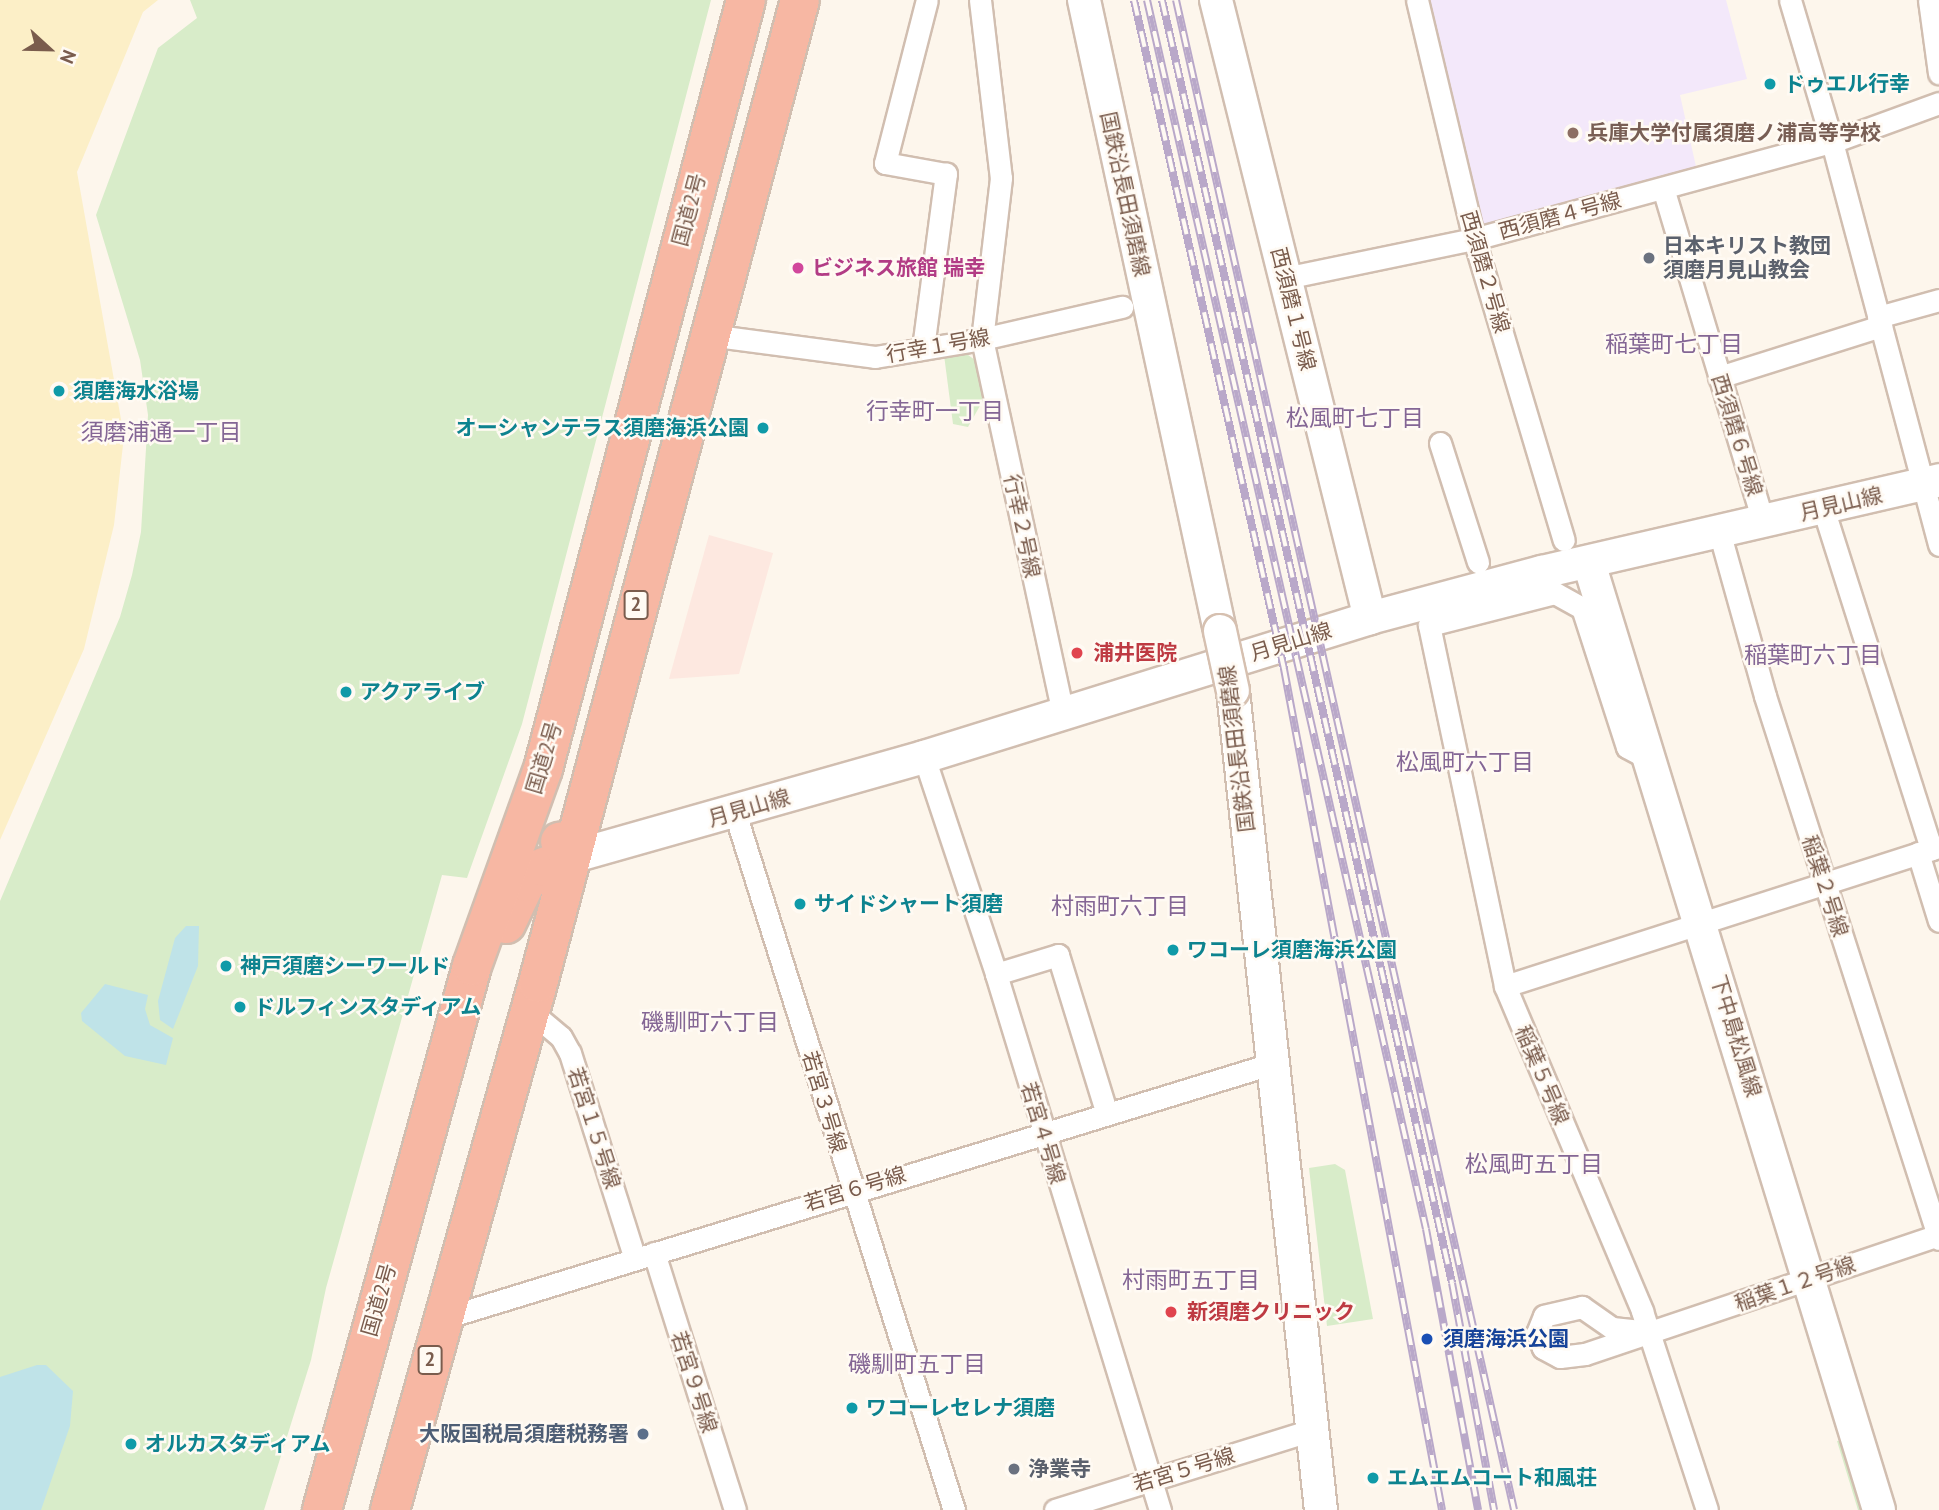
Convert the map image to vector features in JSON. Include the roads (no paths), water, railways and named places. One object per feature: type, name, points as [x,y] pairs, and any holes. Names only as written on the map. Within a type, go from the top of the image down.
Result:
[{"type":"highway","name":"国道2号","points":[[322,1510],[472,966],[533,794],[746,0]]},
{"type":"highway","name":"2","points":[[390,1510],[441,1320],[530,1011],[800,0]]},
{"type":"highway","points":[[533,794],[571,857]]},
{"type":"highway","name":"2","points":[[401,1221],[428,1177],[446,1128],[506,924],[526,882],[544,867],[571,857]]},
{"type":"street","points":[[923,348],[946,174],[885,163],[927,0]]},
{"type":"street","name":"行幸２号線","points":[[980,0],[1001,178],[982,339],[1063,713]]},
{"type":"street","name":"国鉄沿長田須磨線","points":[[1084,0],[1233,691],[1270,1063],[1321,1510]]},
{"type":"street","name":"西須磨１号線","points":[[1216,0],[1370,618]]},
{"type":"street","name":"西須磨２号線","points":[[1418,0],[1474,239],[1564,540]]},
{"type":"street","points":[[1790,0],[1832,142],[1880,322],[1930,482],[1939,545]]},
{"type":"street","points":[[1929,0],[1939,73]]},
{"type":"street","name":"西須磨４号線","points":[[1285,278],[1474,239],[1832,142],[1939,103]]},
{"type":"street","name":"西須磨６号線","points":[[1662,188],[1763,522]]},
{"type":"street","points":[[1719,377],[1939,300]]},
{"type":"street","name":"行幸１号線","points":[[709,335],[875,357],[982,339],[1122,307]]},
{"type":"street","points":[[1440,443],[1478,562]]},
{"type":"street","name":"月見山線","points":[[571,857],[735,813],[924,757],[1370,618],[1719,531],[1930,482]]},
{"type":"street","points":[[1823,508],[1929,850],[1939,921]]},
{"type":"street","name":"稲葉２号線","points":[[1719,531],[1825,886],[1939,1237]]},
{"type":"street","name":"下中島松風線","points":[[1589,564],[1879,1510]]},
{"type":"street","name":"稲葉５号線","points":[[1651,760],[1627,747],[1582,608],[1555,593],[1429,625],[1505,986],[1650,1332],[1707,1510]]},
{"type":"street","name":"若宮４号線","points":[[924,757],[996,974],[1042,1133],[1160,1510]]},
{"type":"street","name":"若宮３号線","points":[[735,813],[851,1190],[954,1510]]},
{"type":"street","points":[[1505,986],[1702,926],[1929,850]]},
{"type":"street","points":[[996,974],[1058,955],[1107,1114]]},
{"type":"street","name":"若宮１５号線","points":[[530,1011],[561,1037],[570,1053],[645,1256]]},
{"type":"street","name":"若宮６号線","points":[[441,1320],[851,1190],[1270,1063]]},
{"type":"street","name":"稲葉１２号線","points":[[1650,1332],[1781,1292],[1810,1278],[1939,1237]]},
{"type":"street","name":"若宮９号線","points":[[645,1256],[735,1510]]},
{"type":"street","name":"若宮５号線","points":[[1055,1510],[1312,1430]]},
{"type":"water","points":[[186,926],[199,926],[198,966],[173,1029],[160,1020],[158,1001],[175,938]]},
{"type":"water","points":[[105,984],[148,995],[145,1009],[150,1025],[173,1038],[166,1065],[125,1056],[82,1021],[81,1013]]},
{"type":"water","points":[[37,1365],[46,1365],[73,1391],[70,1426],[41,1510],[0,1510],[0,1377]]},
{"type":"railway","points":[[1134,0],[1284,669],[1442,1510]]},
{"type":"railway","points":[[1147,0],[1426,1229],[1478,1510]]},
{"type":"railway","points":[[1162,0],[1452,1283],[1494,1510]]},
{"type":"railway","points":[[1176,0],[1514,1510]]},
{"type":"place","name":"ドゥエル行幸","points":[[1770,84]]},
{"type":"place","name":"兵庫大学付属須磨ノ浦高等学校","points":[[1573,133]]},
{"type":"place","name":"日本キリスト教団 須磨月見山教会","points":[[1649,258]]},
{"type":"place","name":"ビジネス旅館 瑞幸","points":[[798,268]]},
{"type":"place","name":"須磨海水浴場","points":[[59,391]]},
{"type":"place","name":"オーシャンテラス須磨海浜公園","points":[[763,428]]},
{"type":"place","name":"浦井医院","points":[[1077,653]]},
{"type":"place","name":"アクアライブ","points":[[346,692]]},
{"type":"place","name":"サイドシャート須磨","points":[[800,904]]},
{"type":"place","name":"ワコーレ須磨海浜公園","points":[[1173,950]]},
{"type":"place","name":"神戸須磨シーワールド","points":[[226,966]]},
{"type":"place","name":"ドルフィンスタディアム","points":[[240,1007]]},
{"type":"place","name":"新須磨クリニック","points":[[1171,1312]]},
{"type":"place","name":"須磨海浜公園","points":[[1427,1339]]},
{"type":"place","name":"ワコーレセレナ須磨","points":[[852,1408]]},
{"type":"place","name":"大阪国税局須磨税務署","points":[[643,1434]]},
{"type":"place","name":"オルカスタディアム","points":[[131,1444]]},
{"type":"place","name":"浄業寺","points":[[1014,1469]]},
{"type":"place","name":"エムエムコート和風荘","points":[[1373,1478]]},
{"type":"district","name":"稲葉町七丁目","points":[[1674,344]]},
{"type":"district","name":"行幸町一丁目","points":[[935,411]]},
{"type":"district","name":"松風町七丁目","points":[[1355,418]]},
{"type":"district","name":"須磨浦通一丁目","points":[[161,432]]},
{"type":"district","name":"稲葉町六丁目","points":[[1813,655]]},
{"type":"district","name":"松風町六丁目","points":[[1465,762]]},
{"type":"district","name":"村雨町六丁目","points":[[1120,906]]},
{"type":"district","name":"磯馴町六丁目","points":[[710,1022]]},
{"type":"district","name":"松風町五丁目","points":[[1534,1164]]},
{"type":"district","name":"村雨町五丁目","points":[[1191,1280]]},
{"type":"district","name":"磯馴町五丁目","points":[[917,1364]]}]
